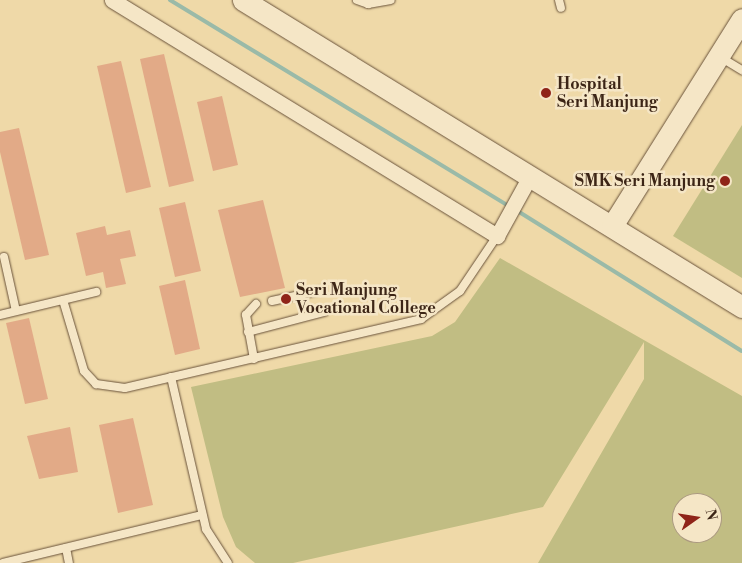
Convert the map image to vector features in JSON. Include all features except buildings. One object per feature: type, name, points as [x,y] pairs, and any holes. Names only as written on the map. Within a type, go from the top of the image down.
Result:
[{"type":"street","points":[[112,0],[497,236],[525,187]]},
{"type":"street","points":[[243,0],[525,187],[612,226],[742,306]]},
{"type":"street","points":[[612,226],[742,19]]},
{"type":"lane","points":[[357,0],[368,4],[391,0]]},
{"type":"lane","points":[[718,56],[742,70]]},
{"type":"lane","points":[[63,300],[84,371],[96,384],[110,389],[378,331],[436,312],[460,291],[497,236]]},
{"type":"lane","points":[[4,257],[16,311]]},
{"type":"lane","points":[[272,301],[322,290]]},
{"type":"lane","points":[[0,315],[96,292]]},
{"type":"lane","points":[[254,359],[248,332],[247,310],[256,304]]},
{"type":"lane","points":[[248,332],[324,312]]},
{"type":"lane","points":[[171,377],[202,515],[214,546],[228,563]]},
{"type":"lane","points":[[3,563],[202,515]]},
{"type":"lane","points":[[66,548],[69,563]]},
{"type":"shaded area","name":"SMK Seri Manjung","points":[[742,125],[742,278],[673,236]]},
{"type":"shaded area","points":[[500,258],[742,396],[742,563],[538,563],[644,379],[644,342],[543,507],[293,563],[255,563],[236,547],[223,517],[191,387],[432,336],[455,322]]},
{"type":"waterway","points":[[170,0],[510,207]]},
{"type":"waterway","points":[[516,210],[742,351]]},
{"type":"place","name":"Hospital Seri Manjung","points":[[546,93]]},
{"type":"place","name":"SMK Seri Manjung","points":[[725,181]]},
{"type":"place","name":"Seri Manjung Vocational College","points":[[286,299]]}]
